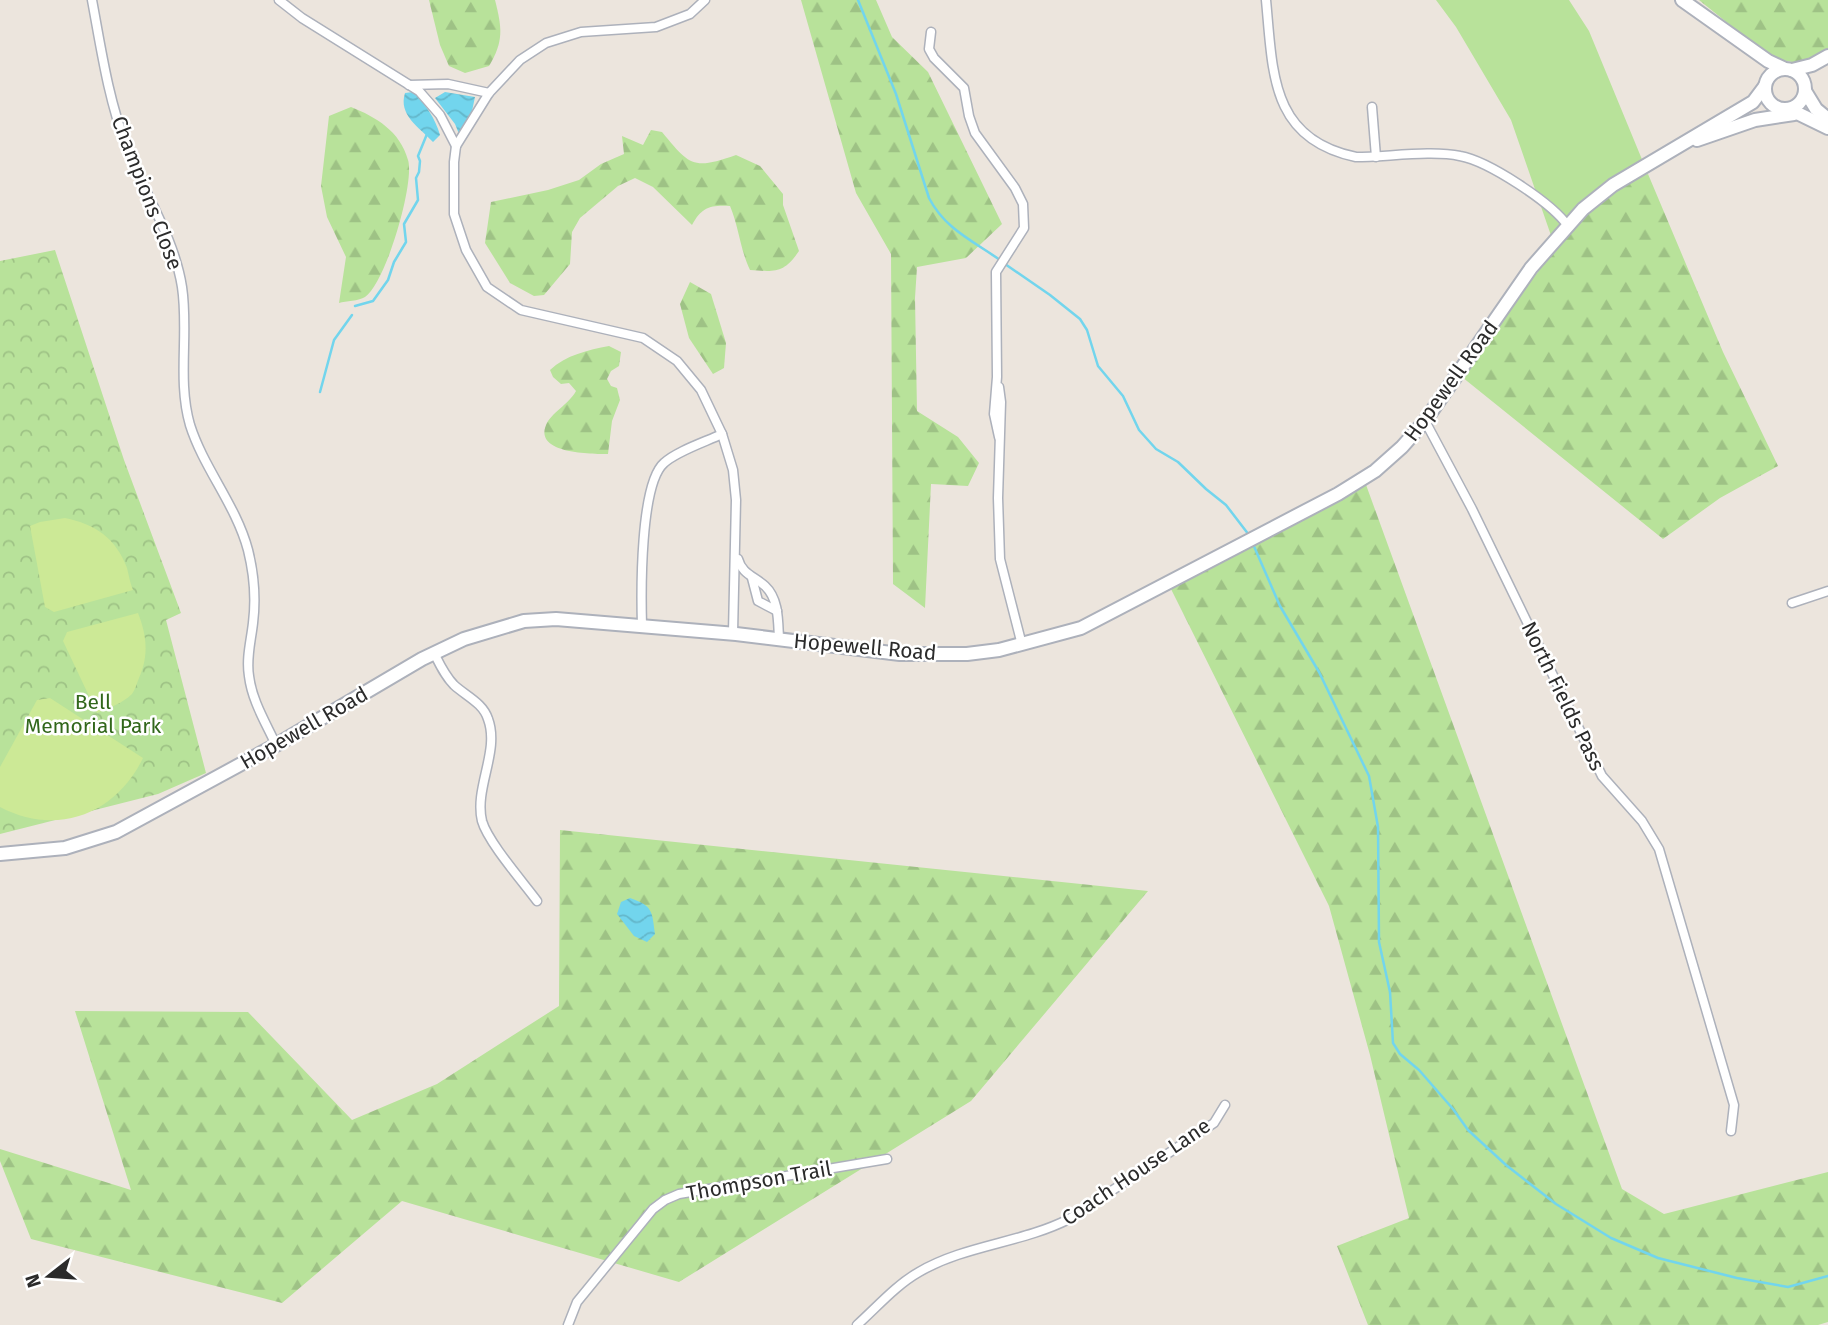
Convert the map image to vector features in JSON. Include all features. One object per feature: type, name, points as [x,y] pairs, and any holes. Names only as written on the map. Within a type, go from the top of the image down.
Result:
[{"type":"street","name":"Champions Close","points":[[92,0],[118,123],[162,225],[182,287],[185,358],[183,383],[189,421],[198,445],[234,513],[248,549],[254,600],[248,652],[249,677],[256,703],[276,745]]},
{"type":"street","points":[[279,0],[313,25],[419,91],[440,115],[456,146]]},
{"type":"street","points":[[705,0],[690,14],[656,27],[581,32],[546,43],[520,60],[489,93],[456,146],[454,214],[466,250],[487,287],[521,310],[643,338],[677,361],[701,390],[722,434],[733,470],[736,500],[733,633]]},
{"type":"street","points":[[1266,0],[1276,84],[1290,117],[1307,138],[1329,149],[1356,157],[1460,155],[1534,193],[1559,213],[1568,226]]},
{"type":"street","points":[[1682,0],[1754,59],[1766,83],[1767,98],[1828,128]]},
{"type":"street","points":[[1714,25],[1768,61],[1801,76],[1815,109],[1828,119]]},
{"type":"street","points":[[931,32],[929,49],[934,58],[964,88],[975,133],[1015,188],[1023,204],[1024,228],[996,272],[998,377],[994,414],[999,437],[1000,559],[1022,645]]},
{"type":"street","points":[[1766,83],[1777,70],[1812,65],[1828,56]]},
{"type":"street","points":[[1696,140],[1788,110],[1800,103],[1812,76],[1828,64]]},
{"type":"street","name":"Hopewell Road","points":[[0,854],[65,848],[116,832],[276,745],[434,653],[464,639],[524,621],[556,619],[733,633],[931,656],[967,654],[1022,645],[1070,632],[1338,494],[1374,471],[1402,447],[1425,421],[1531,268],[1583,209],[1613,185],[1753,102],[1766,83]]},
{"type":"street","points":[[409,85],[448,84],[489,93]]},
{"type":"street","points":[[1372,107],[1376,157]]},
{"type":"street","name":"Hopewell Road","points":[[1681,146],[1755,110],[1788,110]]},
{"type":"street","name":"North Fields Pass","points":[[1425,421],[1472,509],[1602,776],[1642,821],[1659,849],[1734,1105],[1731,1131]]},
{"type":"street","points":[[642,626],[644,548],[655,472],[666,461],[722,434]]},
{"type":"street","points":[[735,550],[740,568],[764,585],[773,597],[779,639]]},
{"type":"street","points":[[752,578],[758,601],[777,611]]},
{"type":"street","points":[[1792,603],[1828,592]]},
{"type":"street","points":[[434,653],[445,674],[488,718],[491,737],[481,804],[483,824],[537,901]]},
{"type":"street","name":"Coach House Lane","points":[[857,1325],[899,1286],[920,1271],[1045,1230],[1069,1219],[1214,1123],[1225,1105]]},
{"type":"street","name":"Thompson Trail","points":[[568,1325],[577,1302],[653,1209],[665,1199],[679,1194],[887,1159]]},
{"type":"green space","points":[[429,0],[495,0],[500,34],[489,66],[465,73],[449,66],[440,45]]},
{"type":"green space","points":[[801,0],[876,0],[892,37],[928,72],[1002,224],[966,258],[917,267],[917,411],[958,437],[979,463],[968,486],[931,484],[925,608],[893,584],[891,254],[856,193]]},
{"type":"green space","points":[[1436,0],[1569,0],[1589,31],[1648,174],[1604,192],[1555,247],[1511,120],[1456,27]]},
{"type":"green space","points":[[1699,0],[1828,0],[1828,49],[1816,57],[1797,63],[1771,58]]},
{"type":"green space","points":[[351,107],[369,115],[393,133],[404,150],[409,172],[397,232],[382,273],[365,297],[339,303],[346,257],[327,217],[321,186],[329,116]]},
{"type":"green space","points":[[651,130],[662,132],[679,152],[693,162],[710,163],[736,155],[760,166],[783,194],[783,205],[799,251],[789,264],[779,270],[750,270],[730,206],[707,208],[692,225],[653,187],[635,178],[618,186],[580,218],[572,232],[570,264],[544,295],[534,296],[510,283],[485,243],[491,202],[548,190],[579,180],[601,164],[624,154],[622,136],[643,145]]},
{"type":"green space","points":[[1648,174],[1723,352],[1778,466],[1720,498],[1663,539],[1457,373],[1555,247],[1604,192]]},
{"type":"green space","name":"Bell Memorial Park","points":[[55,250],[124,460],[181,613],[166,620],[206,773],[158,794],[0,834],[0,261]]},
{"type":"green space","points":[[690,282],[711,294],[726,343],[724,368],[713,374],[689,338],[680,304]]},
{"type":"green space","points":[[609,346],[621,352],[619,366],[611,371],[607,379],[611,386],[617,388],[620,400],[612,421],[608,454],[556,447],[548,442],[545,435],[546,425],[576,391],[569,383],[561,384],[550,370],[570,357]]},
{"type":"green space","points":[[1365,482],[1622,1189],[1664,1214],[1828,1172],[1828,1322],[1818,1325],[1368,1325],[1337,1246],[1409,1218],[1370,1055],[1329,906],[1170,587]]},
{"type":"green space","points":[[65,518],[95,529],[117,548],[127,568],[133,590],[54,612],[45,607],[30,526]]},
{"type":"green space","points":[[138,613],[145,638],[145,654],[135,688],[124,700],[97,713],[63,641],[67,632]]},
{"type":"green space","points":[[50,698],[143,758],[117,794],[101,806],[83,815],[43,820],[21,816],[0,807],[0,767],[37,700]]},
{"type":"green space","points":[[560,830],[1148,891],[971,1101],[679,1282],[402,1201],[282,1303],[31,1239],[0,1161],[0,1149],[131,1190],[75,1011],[248,1012],[352,1120],[437,1084],[559,1006]]},
{"type":"water","points":[[413,92],[430,112],[438,129],[440,135],[433,142],[411,120],[404,108],[405,93]]},
{"type":"water","points":[[445,92],[475,97],[472,111],[459,134],[455,124],[435,98]]},
{"type":"water","points":[[630,898],[647,907],[652,915],[655,934],[647,942],[634,936],[617,914],[621,902]]},
{"type":"waterway","points":[[858,0],[896,94],[929,198],[951,226],[1000,260]]},
{"type":"waterway","points":[[355,306],[373,301],[388,280],[394,262],[406,242],[404,224],[418,200],[418,156],[427,134]]},
{"type":"waterway","points":[[1005,264],[1080,319],[1087,330],[1098,366],[1123,396],[1139,430],[1156,449],[1178,462],[1226,505],[1249,535]]},
{"type":"waterway","points":[[320,392],[334,340],[352,315]]},
{"type":"waterway","points":[[1253,544],[1280,606],[1319,672],[1369,776],[1378,827],[1379,942],[1390,992],[1393,1043],[1400,1054],[1419,1070],[1468,1130],[1506,1165],[1556,1204],[1611,1238],[1658,1258],[1737,1278],[1788,1287],[1828,1276]]}]
